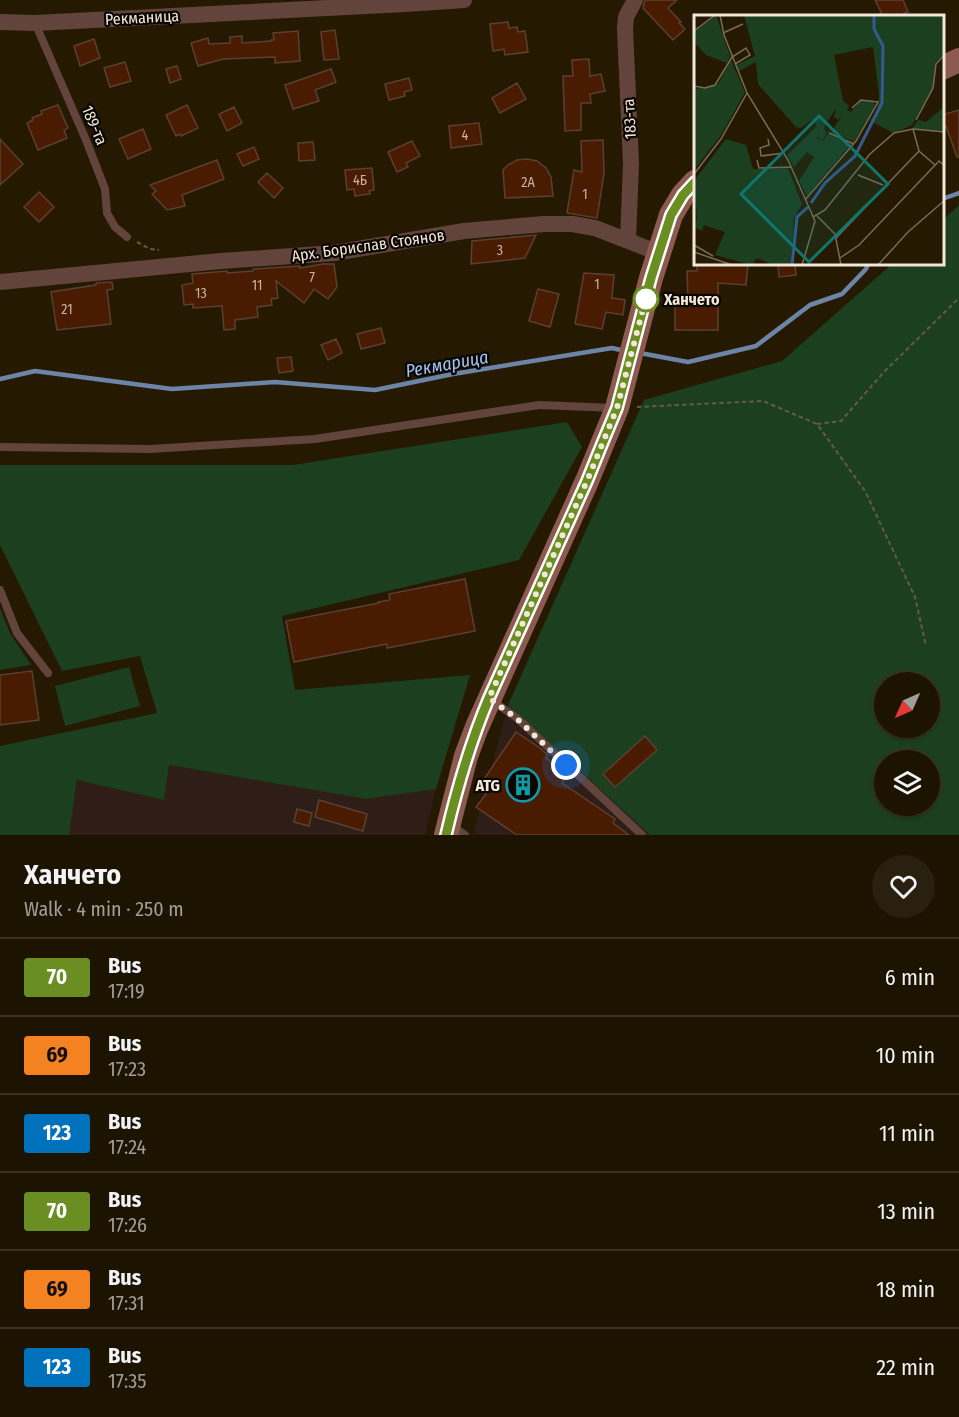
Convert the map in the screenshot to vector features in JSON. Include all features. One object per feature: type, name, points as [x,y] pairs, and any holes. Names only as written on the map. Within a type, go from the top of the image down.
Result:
[{"type":"main road","points":[[944,67],[959,60]]},
{"type":"main road","points":[[453,831],[466,756],[489,698],[587,481],[618,401],[671,215],[683,195],[694,183]]},
{"type":"street","name":"Рекманица","points":[[0,22],[35,23],[464,0]]},
{"type":"street","name":"183-та","points":[[628,240],[632,164],[625,29],[626,17],[634,0]]},
{"type":"street","name":"Арх. Борислав Стоянов","points":[[0,282],[221,261],[334,253],[464,231],[544,224],[572,224],[595,228],[659,253]]},
{"type":"lane","name":"189-та","points":[[35,23],[105,189],[107,213],[115,227],[127,237]]},
{"type":"lane","points":[[0,447],[150,449],[315,439],[539,405],[618,401]]},
{"type":"lane","points":[[0,590],[17,633],[48,673]]},
{"type":"lane","points":[[489,698],[516,718],[642,835]]},
{"type":"path","points":[[817,424],[841,421],[883,373],[959,298]]},
{"type":"path","points":[[618,401],[764,401],[817,424],[866,491],[915,597],[926,646]]},
{"type":"shaded area","name":"ATG","points":[[508,705],[650,835],[473,835]]},
{"type":"shaded area","points":[[169,765],[366,799],[436,789],[425,835],[69,835],[77,780],[164,800]]},
{"type":"green space","points":[[959,205],[959,835],[650,835],[508,705],[644,400],[782,361],[890,266],[944,266],[944,219]]},
{"type":"green space","points":[[567,422],[582,447],[519,560],[282,616],[295,690],[470,675],[436,789],[366,799],[169,765],[164,800],[77,780],[69,835],[0,835],[0,746],[157,713],[140,656],[62,671],[0,545],[0,465],[293,465]]},
{"type":"green space","points":[[0,608],[10,633],[31,665],[0,670]]},
{"type":"green space","points":[[129,667],[140,706],[65,726],[55,686]]},
{"type":"building","points":[[645,0],[677,0],[668,8],[685,29],[673,40],[643,8]]},
{"type":"building","points":[[875,0],[903,0],[908,12],[900,15],[882,15]]},
{"type":"building","points":[[508,22],[509,28],[517,27],[518,32],[525,31],[528,52],[505,55],[504,49],[493,51],[490,24]]},
{"type":"building","points":[[335,30],[339,59],[324,60],[321,32]]},
{"type":"building","points":[[298,31],[300,61],[275,63],[275,57],[223,59],[198,66],[191,43],[208,38],[209,44],[230,43],[230,37],[242,36],[242,43],[271,41],[274,40],[273,33]]},
{"type":"building","points":[[94,39],[100,58],[80,66],[74,46]]},
{"type":"building","points":[[589,59],[590,76],[601,74],[605,91],[590,94],[591,103],[581,103],[581,130],[565,131],[563,76],[573,76],[572,60]]},
{"type":"building","points":[[125,62],[131,81],[110,87],[104,68]]},
{"type":"building","points":[[177,66],[181,79],[170,83],[166,69]]},
{"type":"building","points":[[331,69],[336,82],[315,90],[319,101],[293,109],[285,85]]},
{"type":"building","points":[[409,78],[412,90],[404,92],[405,96],[389,100],[385,84]]},
{"type":"building","points":[[517,83],[526,99],[500,113],[492,98]]},
{"type":"building","points":[[58,105],[68,128],[64,130],[67,138],[38,150],[27,123],[42,114],[41,111]]},
{"type":"building","points":[[187,105],[198,128],[176,136],[166,115]]},
{"type":"building","points":[[234,107],[242,123],[227,131],[219,114]]},
{"type":"building","points":[[959,110],[959,157],[957,157],[946,126],[944,126],[944,114]]},
{"type":"building","points":[[479,123],[482,144],[451,148],[449,126]]},
{"type":"building","points":[[143,129],[151,149],[128,159],[119,139]]},
{"type":"building","points":[[0,139],[23,164],[0,185]]},
{"type":"building","points":[[603,140],[604,173],[597,218],[567,213],[574,170],[582,172],[581,141]]},
{"type":"building","points":[[412,141],[420,156],[406,163],[408,167],[397,172],[388,152]]},
{"type":"building","points":[[313,142],[315,160],[299,161],[298,143]]},
{"type":"building","points":[[254,147],[259,159],[243,166],[237,154]]},
{"type":"building","points":[[217,160],[224,179],[182,195],[185,206],[167,210],[152,194],[156,191],[150,185]]},
{"type":"building","points":[[517,160],[537,161],[546,168],[551,177],[553,196],[505,198],[503,170]]},
{"type":"building","points":[[372,168],[374,190],[369,191],[370,194],[355,196],[354,189],[347,190],[345,170]]},
{"type":"building","points":[[267,173],[283,188],[274,198],[258,182]]},
{"type":"building","points":[[39,192],[54,207],[39,222],[24,207]]},
{"type":"building","points":[[536,235],[525,258],[471,264],[472,241]]},
{"type":"building","points":[[334,264],[337,287],[328,299],[314,289],[304,303],[276,281],[278,298],[271,299],[272,305],[257,307],[258,317],[235,320],[235,329],[224,330],[222,306],[193,308],[193,304],[184,305],[182,285],[193,283],[192,274],[300,266],[300,268]]},
{"type":"building","points":[[697,266],[748,266],[746,285],[718,283],[718,330],[675,330],[675,301],[688,300],[687,271],[697,271]]},
{"type":"building","points":[[778,266],[795,266],[796,275],[779,277]]},
{"type":"building","points":[[584,273],[614,275],[612,298],[625,300],[623,315],[606,312],[602,329],[575,324]]},
{"type":"building","points":[[112,282],[113,289],[107,290],[111,324],[57,330],[51,292]]},
{"type":"building","points":[[538,289],[559,294],[550,327],[529,321]]},
{"type":"building","points":[[381,328],[385,343],[361,349],[357,334]]},
{"type":"building","points":[[336,339],[342,353],[328,360],[321,345]]},
{"type":"building","points":[[291,357],[293,371],[279,373],[277,358]]},
{"type":"building","points":[[465,579],[475,631],[387,648],[387,644],[294,662],[286,621],[379,603],[390,600],[389,594]]},
{"type":"building","points":[[32,671],[39,720],[0,725],[0,675]]},
{"type":"building","name":"ATG","points":[[516,732],[537,746],[548,755],[546,758],[568,774],[562,783],[615,819],[613,823],[629,835],[517,835],[476,807],[486,794],[478,788]]},
{"type":"building","points":[[645,736],[657,750],[615,787],[603,774]]},
{"type":"building","points":[[319,800],[367,814],[363,831],[315,817]]},
{"type":"building","points":[[297,809],[312,813],[309,826],[294,822]]},
{"type":"waterway","name":"Рекмарица","points":[[944,198],[959,193]]},
{"type":"waterway","name":"Рекмарица","points":[[640,353],[688,362],[756,346],[810,305],[842,294],[867,266]]},
{"type":"waterway","name":"Рекмарица","points":[[0,379],[35,371],[172,389],[275,382],[375,390],[453,374],[612,348],[625,351]]},
{"type":"bus line","name":"70","points":[[446,835],[466,756],[477,727],[587,481],[617,408],[651,278],[671,215],[683,195],[694,183]]},
{"type":"place","name":"Ханчето","points":[[646,299]]},
{"type":"place","name":"ATG","points":[[523,785]]},
{"type":"route","points":[[566,765],[516,718],[489,698],[587,481],[617,408],[646,299]]}]
